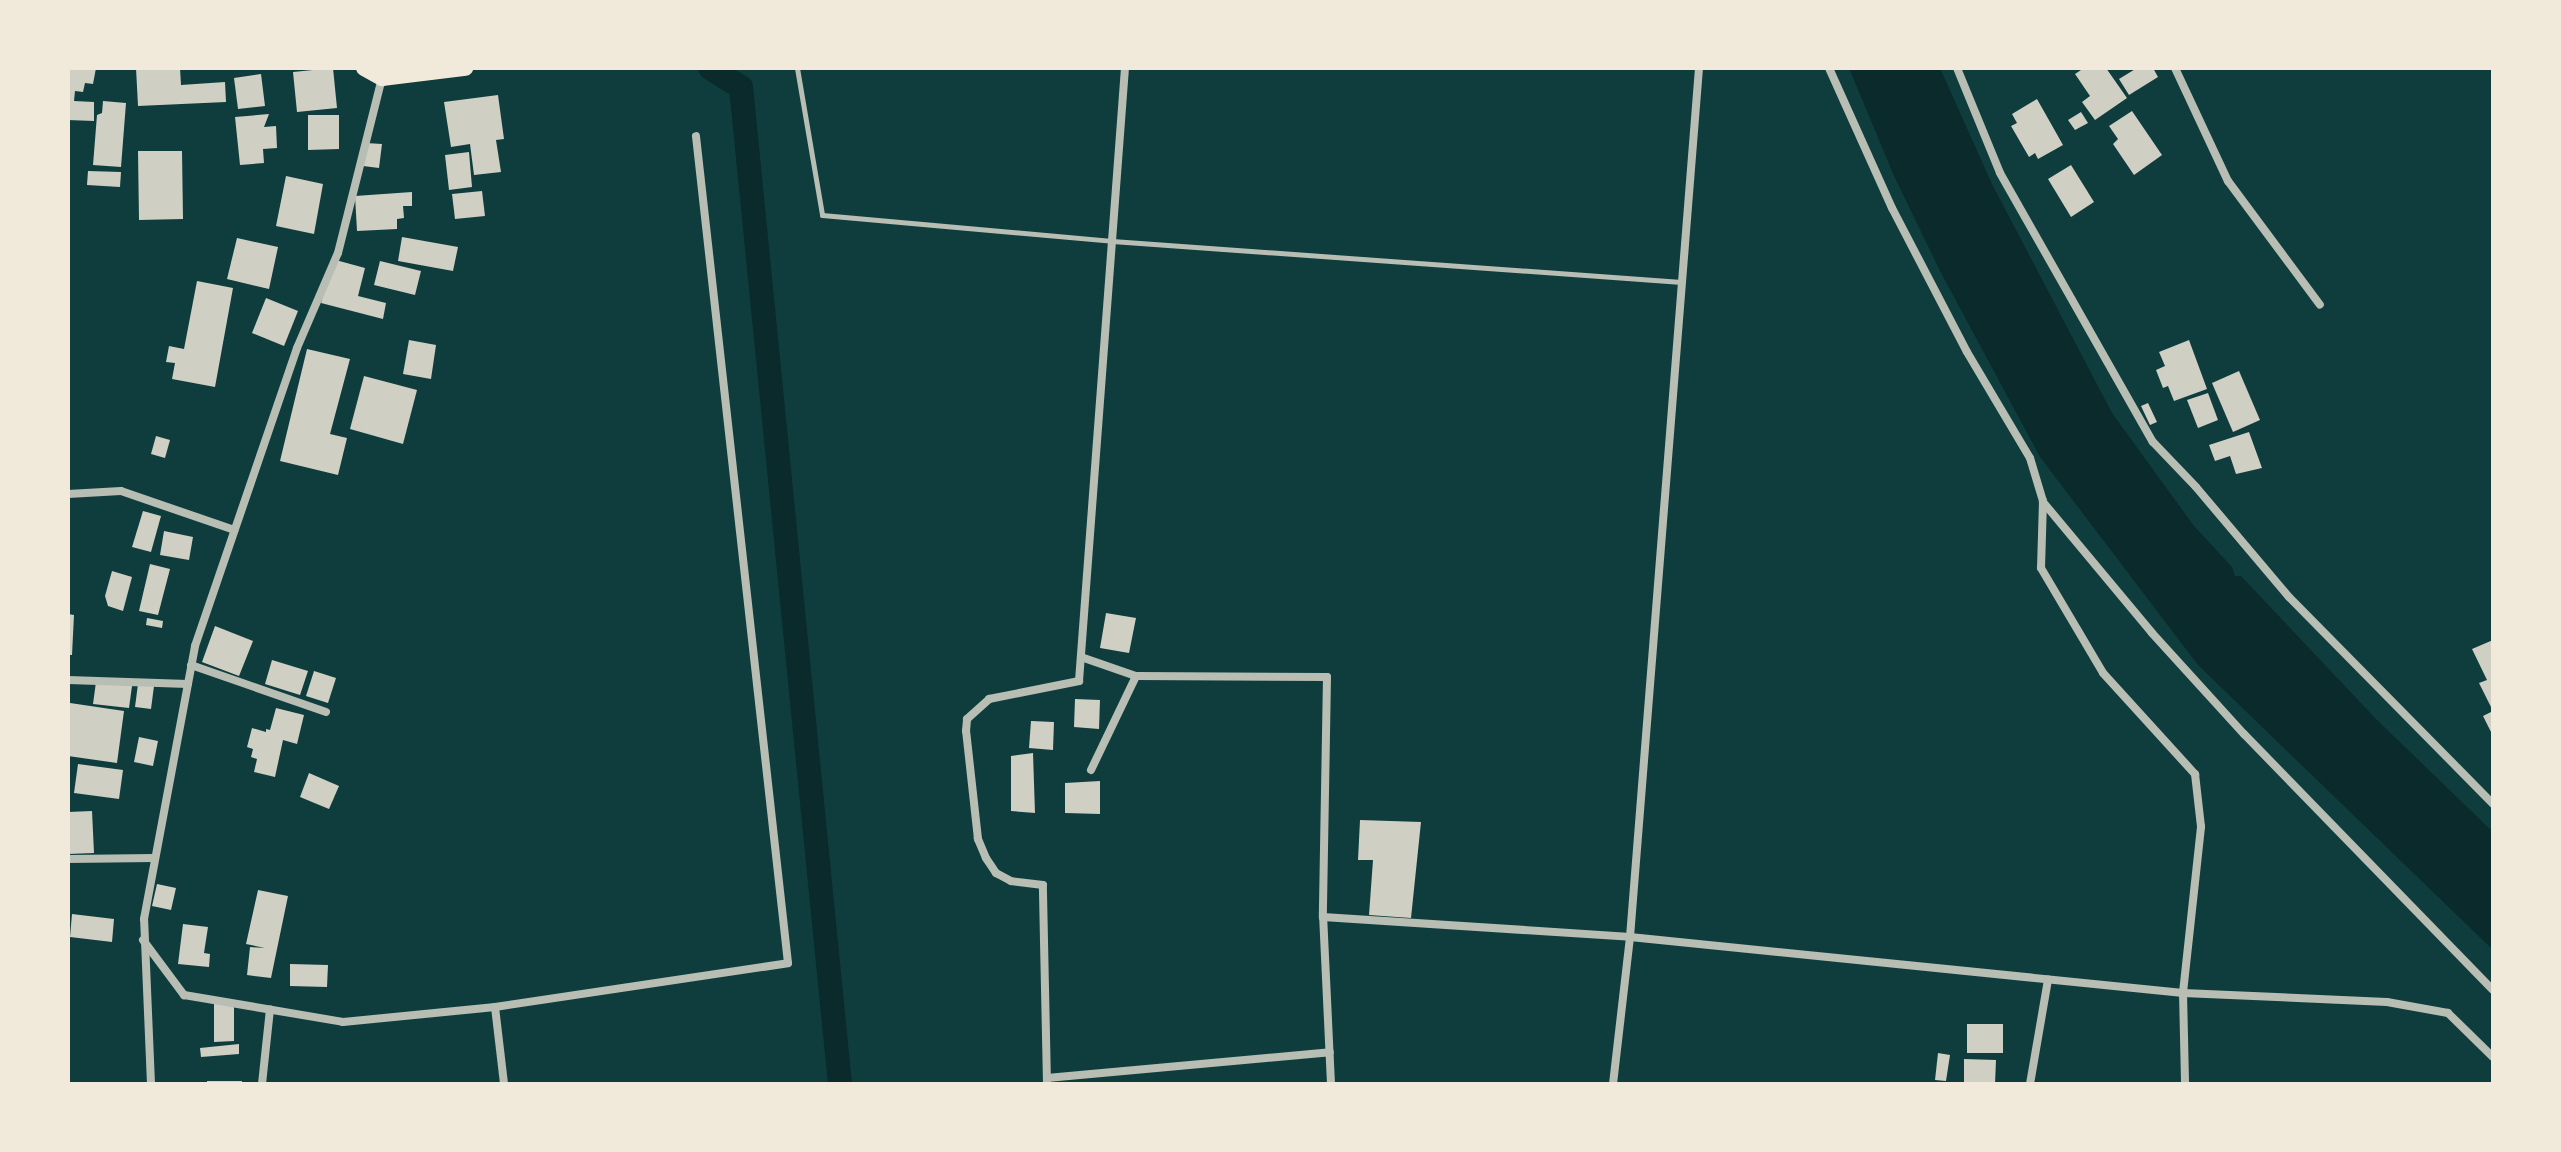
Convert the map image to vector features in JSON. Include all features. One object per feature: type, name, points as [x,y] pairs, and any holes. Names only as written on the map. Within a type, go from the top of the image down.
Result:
[{"type":"main road","points":[[364,68],[382,78],[465,68]]},
{"type":"street","points":[[1125,68],[1079,681],[989,699],[967,719],[978,839],[996,873],[1011,881],[1043,885],[1047,1081],[1330,1052]]},
{"type":"street","points":[[1613,1084],[1630,937],[1699,68]]},
{"type":"street","points":[[1829,68],[1892,208],[1967,352],[2030,458],[2043,501],[2041,568],[2103,673],[2195,774],[2201,827],[2183,993],[2185,1084]]},
{"type":"street","points":[[1957,68],[2000,173],[2153,442],[2196,487],[2289,597],[2493,804]]},
{"type":"street","points":[[2175,68],[2228,181],[2320,305]]},
{"type":"street","points":[[151,1084],[143,940],[154,858],[191,665],[297,348],[338,253],[382,78]]},
{"type":"street","points":[[143,940],[184,995],[343,1022],[495,1007],[788,963],[696,136]]},
{"type":"street","points":[[68,494],[121,491],[234,530]]},
{"type":"street","points":[[2043,501],[2152,633],[2244,734],[2493,990]]},
{"type":"street","points":[[1081,657],[1136,676],[1327,677],[1323,917],[1331,1084]]},
{"type":"street","points":[[191,665],[326,712]]},
{"type":"street","points":[[1091,770],[1136,676]]},
{"type":"street","points":[[68,680],[188,684]]},
{"type":"street","points":[[68,859],[154,858]]},
{"type":"street","points":[[1323,917],[1630,937],[2183,993],[2387,1002],[2448,1013],[2493,1057]]},
{"type":"street","points":[[2030,1084],[2048,980]]},
{"type":"street","points":[[495,1007],[504,1084]]},
{"type":"street","points":[[262,1084],[270,1009]]},
{"type":"lane","points":[[797,68],[822,215],[1112,241],[1682,282]]},
{"type":"water","points":[[1849,68],[1940,68],[1992,184],[2112,413],[2194,526],[2232,567],[2235,576],[2241,576],[2377,720],[2493,832],[2493,950],[2198,665],[2040,457],[1940,271],[1894,176]]},
{"type":"building","points":[[68,68],[96,68],[93,84],[85,83],[83,92],[75,91],[74,101],[94,102],[94,121],[68,120]]},
{"type":"building","points":[[136,68],[180,68],[181,85],[225,82],[226,102],[138,106]]},
{"type":"building","points":[[333,68],[337,108],[297,112],[293,72]]},
{"type":"building","points":[[2084,68],[2106,68],[2127,98],[2095,120],[2082,102],[2090,96],[2075,74]]},
{"type":"building","points":[[2137,68],[2153,68],[2158,77],[2129,95],[2119,79]]},
{"type":"building","points":[[261,74],[265,106],[238,109],[234,78]]},
{"type":"building","points":[[498,95],[504,139],[496,140],[501,172],[474,175],[470,144],[451,147],[444,102]]},
{"type":"building","points":[[2037,99],[2063,145],[2038,159],[2035,153],[2029,157],[2011,126],[2017,123],[2012,114]]},
{"type":"building","points":[[103,101],[126,103],[121,167],[93,165],[97,115],[102,113]]},
{"type":"building","points":[[2132,111],[2162,155],[2134,175],[2113,144],[2118,139],[2109,126]]},
{"type":"building","points":[[2081,112],[2088,123],[2075,130],[2068,120]]},
{"type":"building","points":[[269,114],[264,127],[276,126],[277,148],[263,149],[264,163],[240,165],[235,117]]},
{"type":"building","points":[[308,115],[339,115],[339,149],[308,150]]},
{"type":"building","points":[[366,143],[382,144],[379,168],[363,166]]},
{"type":"building","points":[[138,151],[182,151],[183,219],[139,220]]},
{"type":"building","points":[[469,152],[472,187],[449,190],[445,155]]},
{"type":"building","points":[[2071,165],[2094,202],[2071,217],[2048,179]]},
{"type":"building","points":[[88,171],[121,172],[120,187],[87,185]]},
{"type":"building","points":[[286,176],[323,184],[314,234],[276,226]]},
{"type":"building","points":[[482,191],[485,216],[455,219],[452,194]]},
{"type":"building","points":[[412,192],[412,206],[403,206],[404,218],[397,219],[397,229],[357,231],[355,196]]},
{"type":"building","points":[[402,237],[458,247],[453,271],[398,261]]},
{"type":"building","points":[[237,238],[278,247],[269,289],[227,279]]},
{"type":"building","points":[[332,259],[365,268],[358,296],[386,303],[383,319],[321,303]]},
{"type":"building","points":[[380,261],[421,271],[415,295],[374,285]]},
{"type":"building","points":[[197,281],[233,288],[215,387],[172,379],[175,363],[166,362],[169,346],[184,349]]},
{"type":"building","points":[[266,298],[298,311],[284,346],[252,333]]},
{"type":"building","points":[[409,340],[436,345],[431,379],[403,374]]},
{"type":"building","points":[[2189,340],[2207,389],[2174,401],[2168,386],[2163,388],[2156,370],[2165,366],[2159,352]]},
{"type":"building","points":[[307,349],[350,359],[330,434],[347,438],[338,475],[280,461]]},
{"type":"building","points":[[2239,371],[2260,420],[2233,432],[2212,383]]},
{"type":"building","points":[[364,376],[417,390],[403,444],[350,429]]},
{"type":"building","points":[[2208,393],[2218,420],[2198,428],[2187,400]]},
{"type":"building","points":[[2148,403],[2157,422],[2150,425],[2141,406]]},
{"type":"building","points":[[2249,432],[2262,468],[2236,474],[2230,456],[2215,461],[2209,445]]},
{"type":"building","points":[[156,436],[170,440],[165,458],[151,454]]},
{"type":"building","points":[[143,511],[161,516],[151,552],[132,547]]},
{"type":"building","points":[[164,531],[193,537],[189,560],[160,555]]},
{"type":"building","points":[[150,564],[170,569],[158,615],[139,611]]},
{"type":"building","points":[[112,571],[132,577],[123,611],[108,606],[105,596]]},
{"type":"building","points":[[1106,613],[1136,618],[1129,653],[1100,648]]},
{"type":"building","points":[[68,614],[74,615],[72,655],[68,655]]},
{"type":"building","points":[[147,618],[163,621],[162,628],[146,625]]},
{"type":"building","points":[[215,626],[253,641],[239,676],[202,662]]},
{"type":"building","points":[[2493,640],[2493,711],[2479,683],[2487,680],[2472,649]]},
{"type":"building","points":[[272,660],[308,671],[300,695],[265,684]]},
{"type":"building","points":[[314,671],[336,678],[328,703],[306,696]]},
{"type":"building","points":[[96,682],[132,686],[129,708],[93,704]]},
{"type":"building","points":[[138,684],[154,686],[151,709],[135,707]]},
{"type":"building","points":[[1075,699],[1100,700],[1099,729],[1074,727]]},
{"type":"building","points":[[70,703],[124,711],[117,763],[68,756]]},
{"type":"building","points":[[276,708],[304,715],[297,744],[283,740],[275,777],[254,772],[257,759],[251,757],[253,749],[247,747],[252,728],[266,732],[266,729],[270,730]]},
{"type":"building","points":[[2493,711],[2493,736],[2483,716]]},
{"type":"building","points":[[1031,721],[1054,722],[1053,750],[1029,748]]},
{"type":"building","points":[[139,737],[158,741],[153,766],[134,762]]},
{"type":"building","points":[[1033,753],[1035,813],[1011,811],[1011,756]]},
{"type":"building","points":[[78,764],[123,770],[119,799],[74,793]]},
{"type":"building","points":[[309,773],[339,786],[329,809],[300,797]]},
{"type":"building","points":[[1100,781],[1100,814],[1065,813],[1065,783]]},
{"type":"building","points":[[92,811],[94,853],[68,854],[68,812]]},
{"type":"building","points":[[1360,820],[1421,822],[1411,918],[1369,915],[1373,860],[1358,860]]},
{"type":"building","points":[[157,884],[176,888],[171,910],[152,906]]},
{"type":"building","points":[[258,890],[288,896],[271,978],[247,975],[250,947],[265,948],[246,944]]},
{"type":"building","points":[[72,914],[114,919],[112,942],[70,937]]},
{"type":"building","points":[[183,924],[208,927],[204,953],[210,954],[209,967],[178,964]]},
{"type":"building","points":[[290,964],[328,965],[327,987],[290,986]]},
{"type":"building","points":[[234,1001],[234,1041],[214,1042],[214,1002]]},
{"type":"building","points":[[1967,1024],[2003,1024],[2003,1053],[1967,1053]]},
{"type":"building","points":[[239,1044],[239,1054],[201,1057],[200,1048]]},
{"type":"building","points":[[1938,1053],[1950,1055],[1946,1081],[1935,1080]]},
{"type":"building","points":[[1964,1059],[1996,1060],[1995,1084],[1964,1084]]},
{"type":"building","points":[[207,1081],[242,1081],[242,1084],[207,1084]]},
{"type":"waterway","points":[[710,68],[741,87],[840,1084]]}]
